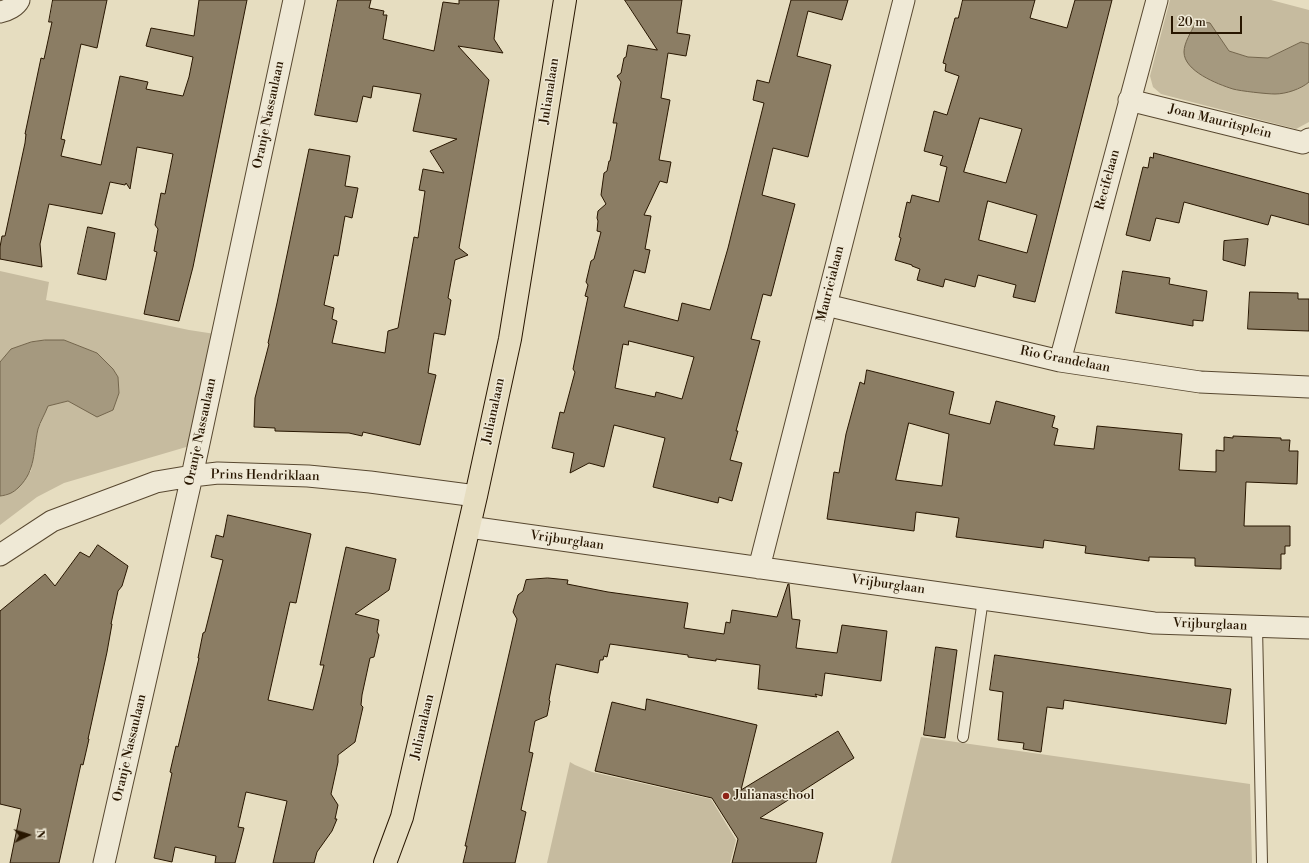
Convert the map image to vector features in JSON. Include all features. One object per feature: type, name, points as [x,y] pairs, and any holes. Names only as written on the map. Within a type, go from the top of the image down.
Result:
[{"type":"main road","name":"Julianalaan","points":[[385,863],[402,817],[469,527],[510,339],[565,0]]},
{"type":"main road","name":"Julianalaan","points":[[398,863],[402,817]]},
{"type":"street","points":[[0,12],[4,12],[17,4],[19,0]]},
{"type":"street","name":"Oranje Nassaulaan","points":[[104,863],[192,476],[294,0]]},
{"type":"street","name":"Mauricialaan","points":[[759,568],[904,0]]},
{"type":"street","name":"Recifelaan","points":[[1060,361],[1157,0]]},
{"type":"street","name":"Joan Mauritsplein","points":[[1129,100],[1303,143],[1309,139]]},
{"type":"street","name":"Rio Grandelaan","points":[[826,305],[1060,361],[1200,382],[1309,388]]},
{"type":"street","name":"Prins Hendriklaan","points":[[0,556],[52,521],[156,482],[192,476],[218,473],[308,476],[370,482],[476,496]]},
{"type":"street","name":"Vrijburglaan","points":[[469,527],[1154,623],[1309,628]]},
{"type":"lane","points":[[963,737],[983,599]]},
{"type":"lane","points":[[1257,626],[1262,863]]},
{"type":"shaded area","points":[[1170,0],[1271,0],[1309,10],[1309,44],[1301,42],[1268,58],[1248,57],[1229,51],[1210,24],[1195,24],[1187,39],[1295,90],[1309,82],[1309,122],[1296,129],[1161,94],[1153,87],[1150,76]]},
{"type":"shaded area","points":[[1204,22],[1210,23],[1229,51],[1248,57],[1268,58],[1301,42],[1309,44],[1309,82],[1293,91],[1271,94],[1233,89],[1202,76],[1189,65],[1185,59],[1184,49],[1186,41],[1195,24]]},
{"type":"shaded area","points":[[0,271],[49,282],[46,300],[189,330],[215,334],[193,445],[64,483],[37,497],[0,525],[0,496],[8,495],[31,471],[38,429],[48,406],[68,401],[97,416],[113,410],[119,393],[118,377],[113,369],[97,353],[64,340],[31,342],[11,349],[0,362]]},
{"type":"shaded area","points":[[64,340],[97,353],[113,369],[118,377],[119,393],[113,410],[97,417],[68,401],[48,406],[38,429],[33,460],[28,474],[15,491],[0,496],[0,362],[11,349],[31,342]]},
{"type":"shaded area","points":[[921,737],[1250,784],[1252,863],[891,863]]},
{"type":"shaded area","points":[[570,762],[592,772],[711,799],[736,840],[730,863],[547,863]]},
{"type":"building","points":[[53,0],[107,0],[97,48],[81,44],[61,139],[65,140],[61,156],[101,165],[120,76],[148,82],[146,89],[183,96],[193,57],[146,46],[151,28],[194,36],[199,0],[247,0],[193,267],[179,321],[144,314],[157,252],[154,251],[158,229],[155,225],[161,193],[165,194],[173,154],[137,147],[130,189],[126,183],[125,185],[110,182],[102,214],[49,204],[40,244],[42,267],[0,259],[2,236],[5,236],[41,58],[44,59],[52,22],[49,22]]},
{"type":"building","points":[[338,0],[371,0],[369,8],[384,11],[383,15],[387,15],[383,39],[434,51],[443,2],[459,4],[459,0],[499,0],[494,39],[503,53],[458,46],[489,80],[459,248],[468,255],[455,260],[448,298],[451,300],[445,335],[434,333],[428,373],[436,375],[420,445],[363,432],[362,436],[349,433],[275,431],[275,428],[254,427],[255,398],[269,344],[309,149],[350,156],[345,186],[358,188],[352,218],[345,216],[338,256],[334,255],[324,305],[334,308],[332,319],[337,321],[332,343],[385,353],[388,331],[398,328],[414,237],[418,238],[425,191],[419,190],[423,169],[444,173],[430,151],[457,139],[413,131],[421,94],[373,86],[371,98],[363,96],[357,122],[315,115]]},
{"type":"building","points":[[625,0],[682,0],[677,33],[690,35],[686,56],[668,53],[661,98],[670,100],[659,160],[671,162],[667,183],[660,181],[644,215],[651,216],[645,249],[650,250],[645,273],[634,270],[624,307],[678,321],[682,303],[710,310],[728,248],[764,103],[753,100],[757,80],[769,83],[791,0],[848,0],[842,20],[808,11],[797,56],[831,65],[808,157],[773,148],[762,195],[795,204],[771,296],[763,294],[751,339],[760,341],[736,431],[738,431],[730,460],[742,463],[732,501],[719,497],[718,503],[653,487],[665,438],[614,425],[604,467],[589,463],[570,473],[574,453],[552,448],[560,412],[564,413],[575,372],[573,369],[588,297],[585,296],[588,285],[586,282],[591,261],[594,259],[601,232],[597,231],[598,211],[606,204],[601,195],[604,173],[607,171],[610,161],[617,123],[613,123],[621,82],[617,76],[621,73],[628,45],[657,50]],"holes":[[[629,341],[694,357],[682,399],[656,392],[655,397],[615,388],[623,344],[628,345]]]},
{"type":"building","points":[[963,0],[1035,0],[1030,18],[1067,28],[1075,0],[1112,0],[1035,302],[1013,297],[1016,285],[978,275],[975,287],[945,279],[943,287],[917,280],[920,269],[895,260],[901,238],[899,237],[907,202],[910,203],[912,195],[939,202],[947,167],[940,165],[943,156],[924,151],[934,111],[947,115],[959,76],[945,71],[946,64],[943,63],[955,18],[958,18]],"holes":[[[980,118],[1022,129],[1006,183],[964,172]],[[988,201],[1037,215],[1027,253],[979,240]]]},
{"type":"building","points":[[1154,153],[1309,194],[1309,225],[1271,215],[1268,225],[1184,202],[1179,223],[1156,218],[1150,241],[1126,235],[1143,167],[1148,168],[1150,157],[1153,158]]},
{"type":"building","points":[[88,227],[115,233],[106,280],[78,274]]},
{"type":"building","points":[[1248,239],[1245,266],[1223,260],[1224,241]]},
{"type":"building","points":[[1123,271],[1170,278],[1169,284],[1207,291],[1203,321],[1193,320],[1193,326],[1116,313]]},
{"type":"building","points":[[1250,292],[1298,293],[1298,299],[1309,299],[1309,331],[1248,329]]},
{"type":"building","points":[[867,370],[954,392],[949,414],[990,424],[996,401],[1055,416],[1052,427],[1058,429],[1054,445],[1094,449],[1097,426],[1182,434],[1179,470],[1216,472],[1216,450],[1224,451],[1224,437],[1281,438],[1281,440],[1290,440],[1289,451],[1298,451],[1297,484],[1246,482],[1244,526],[1290,526],[1290,546],[1285,546],[1285,554],[1281,554],[1281,569],[1195,566],[1195,558],[1149,557],[1149,561],[1085,553],[1086,546],[1044,540],[1043,548],[956,537],[959,518],[916,512],[914,531],[827,519],[834,472],[839,473],[846,434],[860,382],[864,384]],"holes":[[[909,423],[949,434],[942,486],[896,480]]]},
{"type":"building","points":[[228,515],[311,534],[296,603],[290,602],[268,700],[313,710],[324,665],[320,665],[346,547],[396,559],[389,590],[355,614],[379,620],[377,632],[379,635],[374,657],[370,658],[362,695],[361,705],[363,707],[355,742],[338,755],[338,762],[331,794],[338,805],[335,819],[337,819],[332,831],[317,852],[314,863],[273,863],[287,801],[246,792],[238,827],[244,828],[235,863],[215,863],[216,856],[175,847],[172,862],[154,858],[172,773],[170,772],[176,746],[178,747],[199,658],[203,633],[205,632],[223,560],[211,557],[216,535],[223,537]]},
{"type":"building","points":[[98,545],[128,566],[122,586],[118,591],[89,739],[83,765],[81,764],[59,863],[10,863],[21,809],[0,804],[0,611],[45,574],[55,586],[80,552],[89,557]]},
{"type":"building","points":[[548,578],[568,580],[567,584],[608,592],[688,603],[684,628],[724,634],[726,622],[730,623],[732,610],[777,617],[789,584],[792,619],[800,620],[796,648],[837,653],[842,625],[887,631],[881,681],[825,673],[822,696],[815,694],[817,697],[758,689],[760,665],[716,659],[716,661],[688,657],[688,655],[610,644],[607,657],[604,656],[603,660],[600,660],[598,673],[556,664],[547,716],[535,721],[529,752],[533,753],[521,810],[526,812],[515,863],[463,863],[467,846],[465,846],[517,619],[513,612],[518,595],[523,591],[526,580]]},
{"type":"building","points":[[936,647],[957,650],[945,738],[924,735]]},
{"type":"building","points":[[995,655],[1231,689],[1226,724],[1064,700],[1063,709],[1047,707],[1041,752],[1023,749],[1024,743],[998,740],[1003,692],[990,690]]},
{"type":"building","points":[[647,699],[757,725],[741,790],[838,731],[854,758],[760,818],[823,833],[816,863],[732,863],[738,839],[712,798],[595,771],[612,702],[645,710]]},
{"type":"place","name":"Julianaschool","points":[[726,796]]}]
